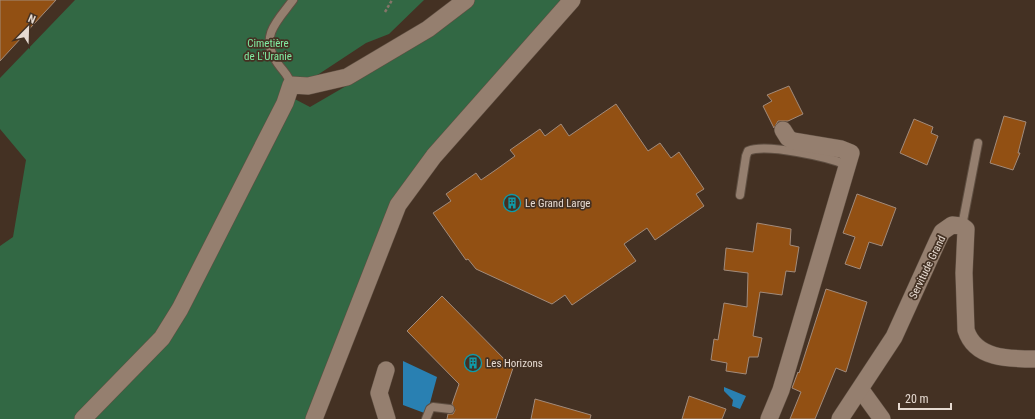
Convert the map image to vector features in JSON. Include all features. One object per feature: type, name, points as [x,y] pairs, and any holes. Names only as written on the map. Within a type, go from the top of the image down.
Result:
[{"type":"street","points":[[83,419],[162,338],[176,314],[285,103],[292,85],[308,86],[347,77],[428,29],[466,0]]},
{"type":"street","points":[[314,419],[398,205],[434,156],[572,0]]},
{"type":"street","points":[[769,419],[781,390],[850,152],[841,149],[793,141],[788,138],[783,130]]},
{"type":"street","name":"Servitude Grand","points":[[840,419],[861,390],[894,337],[942,232],[952,225],[962,226]]},
{"type":"street","points":[[962,226],[966,230],[967,234],[964,274],[966,330],[968,338],[984,352],[1003,358],[1035,359]]},
{"type":"street","points":[[386,370],[379,393],[387,419]]},
{"type":"street","points":[[861,390],[882,419]]},
{"type":"lane","points":[[292,85],[286,72],[275,60],[268,41],[270,32],[294,0]]},
{"type":"lane","points":[[962,226],[978,143]]},
{"type":"lane","points":[[740,196],[746,156],[748,151],[754,148],[831,159],[847,165]]},
{"type":"lane","points":[[426,419],[433,407],[450,409]]},
{"type":"path","points":[[385,12],[392,0]]},
{"type":"green space","name":"Cimetière de L'Uranie","points":[[75,0],[424,0],[389,34],[366,43],[287,95],[310,107],[420,43],[469,0],[571,0],[407,189],[314,419],[0,419],[0,246],[13,237],[26,160],[0,129],[0,78]]},
{"type":"water","points":[[403,361],[437,377],[427,414],[403,405]]},
{"type":"water","points":[[724,387],[746,396],[740,409],[732,406],[733,400],[724,391]]},
{"type":"building","points":[[0,0],[56,0],[0,61]]},
{"type":"building","points":[[789,86],[803,114],[788,121],[778,121],[774,128],[763,106],[772,101],[767,95]]},
{"type":"building","name":"Le Grand Large","points":[[616,104],[648,151],[660,143],[671,158],[679,152],[704,189],[696,194],[704,206],[655,240],[647,228],[624,244],[636,261],[572,305],[565,295],[552,304],[476,269],[468,259],[466,260],[433,213],[451,201],[446,194],[476,173],[481,180],[497,169],[515,156],[510,150],[540,129],[545,136],[561,124],[569,136]]},
{"type":"building","points":[[1004,116],[1026,122],[1018,153],[1020,153],[1013,170],[990,163]]},
{"type":"building","points":[[914,119],[933,127],[931,133],[938,136],[927,165],[900,153]]},
{"type":"building","points":[[857,194],[896,208],[882,246],[869,242],[860,269],[845,264],[855,237],[843,233]]},
{"type":"building","points":[[757,223],[791,229],[790,245],[799,247],[795,272],[786,271],[782,295],[760,292],[753,336],[762,338],[758,357],[749,357],[746,374],[726,371],[727,363],[711,360],[714,339],[718,340],[724,303],[747,307],[748,273],[724,270],[726,248],[753,252]]},
{"type":"building","points":[[826,289],[867,302],[846,372],[836,368],[815,419],[790,419],[801,392],[792,388],[798,372],[799,373]]},
{"type":"building","name":"Les Horizons","points":[[442,296],[513,368],[496,419],[447,419],[448,414],[453,414],[455,410],[452,404],[459,384],[407,331]]},
{"type":"building","points":[[689,396],[726,409],[722,419],[682,419]]},
{"type":"building","points":[[535,399],[591,415],[590,419],[531,419]]},
{"type":"place","name":"Le Grand Large","points":[[512,203]]},
{"type":"place","name":"Les Horizons","points":[[473,363]]}]
